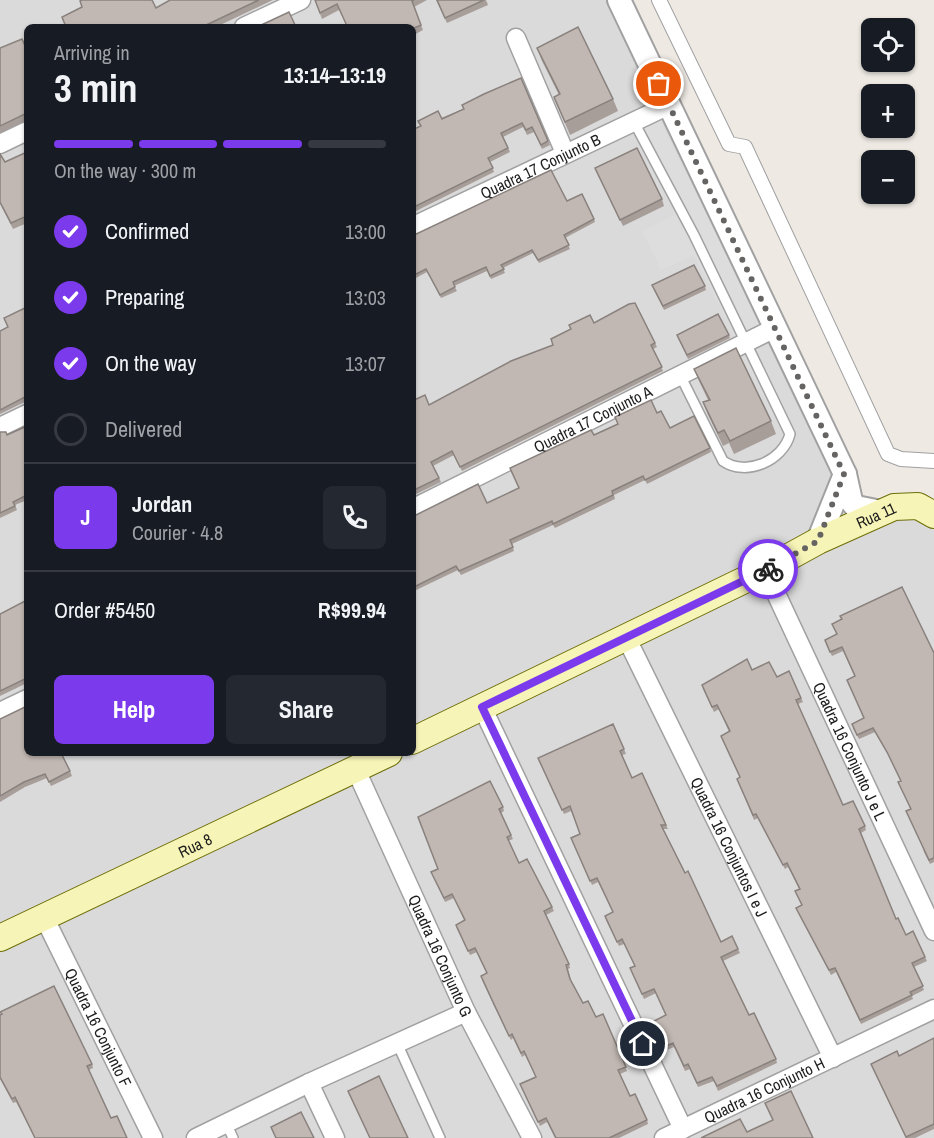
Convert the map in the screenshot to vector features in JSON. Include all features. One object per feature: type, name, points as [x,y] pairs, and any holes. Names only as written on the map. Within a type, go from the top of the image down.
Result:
[{"type":"main road","name":"Rua 11","points":[[818,541],[894,507],[918,506],[934,515]]},
{"type":"main road","points":[[416,739],[765,570],[818,541]]},
{"type":"main road","name":"Rua 8","points":[[0,938],[383,756]]},
{"type":"street","points":[[250,24],[301,0]]},
{"type":"street","points":[[619,0],[844,474],[851,501],[856,507],[881,513]]},
{"type":"street","points":[[659,0],[729,144],[744,147],[888,454],[901,459],[934,461]]},
{"type":"street","points":[[516,38],[566,153]]},
{"type":"street","name":"Quadra 17 Conjunto B","points":[[416,225],[669,105]]},
{"type":"street","points":[[0,144],[24,132]]},
{"type":"street","name":"Quadra 17 Conjunto A","points":[[416,507],[681,377],[775,328]]},
{"type":"street","points":[[0,427],[24,415]]},
{"type":"street","points":[[818,541],[844,474]]},
{"type":"street","name":"Quadra 16 Conjunto J e L","points":[[765,570],[934,931]]},
{"type":"street","name":"Quadra 16 Conjuntos I e J","points":[[626,637],[833,1058]]},
{"type":"street","points":[[0,712],[24,700]]},
{"type":"street","points":[[482,707],[683,1129]]},
{"type":"street","name":"Quadra 16 Conjunto G","points":[[356,770],[466,1012],[532,1138]]},
{"type":"street","name":"Quadra 16 Conjunto F","points":[[44,917],[153,1138]]},
{"type":"street","name":"Quadra 16 Conjunto H","points":[[664,1138],[934,1009]]},
{"type":"street","points":[[196,1138],[229,1131],[309,1083],[466,1012]]},
{"type":"street","points":[[309,1083],[335,1138]]},
{"type":"lane","points":[[634,122],[694,235],[790,434],[782,451],[763,463],[744,469],[733,468],[723,461],[681,377]]},
{"type":"lane","points":[[397,1043],[440,1138]]},
{"type":"shaded area","points":[[0,0],[629,0],[847,450],[847,494],[835,532],[934,504],[934,1138],[0,1138],[0,937],[373,756],[416,756],[416,24],[24,24],[24,756],[371,756],[0,934]]},
{"type":"shaded area","points":[[658,117],[762,325],[735,338],[694,255],[661,270],[642,231],[676,214],[634,128]]},
{"type":"building","points":[[152,0],[156,8],[170,0],[259,0],[208,24],[65,24],[62,17],[82,7],[80,1]]},
{"type":"building","points":[[315,0],[414,0],[412,1],[421,25],[416,27],[416,24],[346,24],[337,4],[320,13]]},
{"type":"building","points":[[437,0],[484,0],[445,18]]},
{"type":"building","points":[[289,12],[295,24],[263,24]]},
{"type":"building","points":[[578,27],[613,99],[565,122],[554,97],[560,94],[537,48]]},
{"type":"building","points":[[22,39],[24,43],[24,114],[0,126],[0,48]]},
{"type":"building","points":[[521,78],[548,141],[541,145],[532,127],[526,130],[522,123],[501,133],[508,148],[488,158],[493,168],[416,206],[416,128],[421,126],[418,121],[438,111],[442,119],[464,109],[462,105]]},
{"type":"building","points":[[637,148],[662,199],[620,220],[595,168]]},
{"type":"building","points":[[24,153],[24,217],[11,223],[0,202],[0,154],[5,162]]},
{"type":"building","points":[[551,170],[567,201],[582,194],[594,219],[564,235],[569,245],[538,260],[532,250],[501,265],[504,269],[490,276],[486,267],[453,282],[455,287],[440,295],[426,269],[416,274],[416,234]]},
{"type":"building","points":[[694,265],[705,286],[663,306],[652,285]]},
{"type":"building","points":[[635,303],[655,343],[651,345],[662,367],[460,467],[452,451],[431,462],[439,478],[416,489],[416,399],[425,395],[429,405],[511,361],[553,345],[551,339],[571,329],[569,325],[590,315],[594,323]]},
{"type":"building","points":[[24,308],[24,398],[0,410],[0,331],[8,327],[4,318]]},
{"type":"building","points":[[718,314],[729,335],[687,355],[677,335]]},
{"type":"building","points":[[736,348],[771,421],[730,441],[724,430],[718,433],[703,402],[710,400],[694,369]]},
{"type":"building","points":[[651,400],[657,413],[661,411],[670,428],[694,416],[710,448],[645,480],[643,476],[612,491],[613,495],[553,524],[552,521],[510,540],[513,547],[459,571],[456,566],[416,586],[416,515],[478,484],[487,503],[519,488],[510,468],[591,430],[594,435],[618,424],[615,417]]},
{"type":"building","points":[[24,427],[24,496],[13,502],[15,506],[0,513],[0,432],[6,432],[7,435]]},
{"type":"building","points":[[902,587],[934,653],[934,858],[929,860],[906,811],[911,809],[887,752],[873,728],[857,735],[852,724],[864,718],[847,680],[855,676],[842,647],[830,652],[825,640],[837,634],[832,624],[842,619],[840,616]]},
{"type":"building","points":[[24,602],[24,679],[0,691],[0,614]]},
{"type":"building","points":[[747,659],[752,670],[769,662],[777,677],[789,671],[801,698],[796,700],[843,805],[853,801],[865,826],[859,829],[896,919],[898,918],[906,935],[913,931],[925,957],[912,963],[923,986],[910,992],[912,995],[860,1020],[835,968],[829,970],[796,908],[802,905],[795,891],[800,889],[787,863],[783,865],[756,814],[753,815],[737,779],[740,777],[721,736],[730,731],[717,705],[712,707],[702,685]]},
{"type":"building","points":[[24,707],[24,756],[62,756],[70,771],[49,782],[45,774],[24,782],[0,796],[0,719]]},
{"type":"building","points":[[613,724],[624,749],[620,751],[632,778],[642,773],[666,825],[661,825],[685,873],[688,871],[721,942],[732,936],[738,949],[721,957],[749,1015],[754,1013],[776,1059],[717,1086],[712,1077],[697,1083],[688,1064],[684,1066],[673,1043],[666,1046],[654,1021],[666,1015],[654,989],[642,994],[630,968],[635,966],[622,939],[617,942],[605,916],[613,912],[597,878],[590,881],[571,838],[580,834],[570,806],[562,810],[538,758]]},
{"type":"building","points":[[490,781],[503,807],[499,809],[511,835],[507,837],[519,863],[527,859],[552,907],[544,911],[569,964],[566,965],[570,979],[583,1003],[588,1001],[596,1017],[603,1014],[626,1067],[618,1070],[630,1096],[635,1094],[647,1120],[609,1138],[556,1138],[546,1118],[538,1122],[520,1084],[536,1077],[524,1051],[521,1053],[512,1034],[509,1036],[481,976],[487,973],[475,948],[468,951],[456,925],[465,920],[452,894],[444,898],[431,872],[438,869],[418,817]]},
{"type":"building","points":[[54,986],[92,1064],[87,1066],[111,1118],[117,1116],[127,1138],[35,1138],[15,1097],[12,1099],[0,1077],[0,1015],[2,1014],[0,1012]]},
{"type":"building","points":[[934,1038],[934,1124],[906,1137],[871,1064],[897,1051],[899,1056]]},
{"type":"building","points":[[379,1076],[408,1138],[370,1138],[348,1091]]},
{"type":"building","points":[[791,1091],[813,1138],[701,1138],[740,1119],[747,1132],[773,1120],[765,1103]]},
{"type":"building","points":[[301,1112],[314,1138],[276,1138],[271,1127]]},
{"type":"way so far","points":[[659,84],[844,474],[818,541],[768,569]]},
{"type":"route","points":[[643,1044],[482,707],[768,569]]}]
